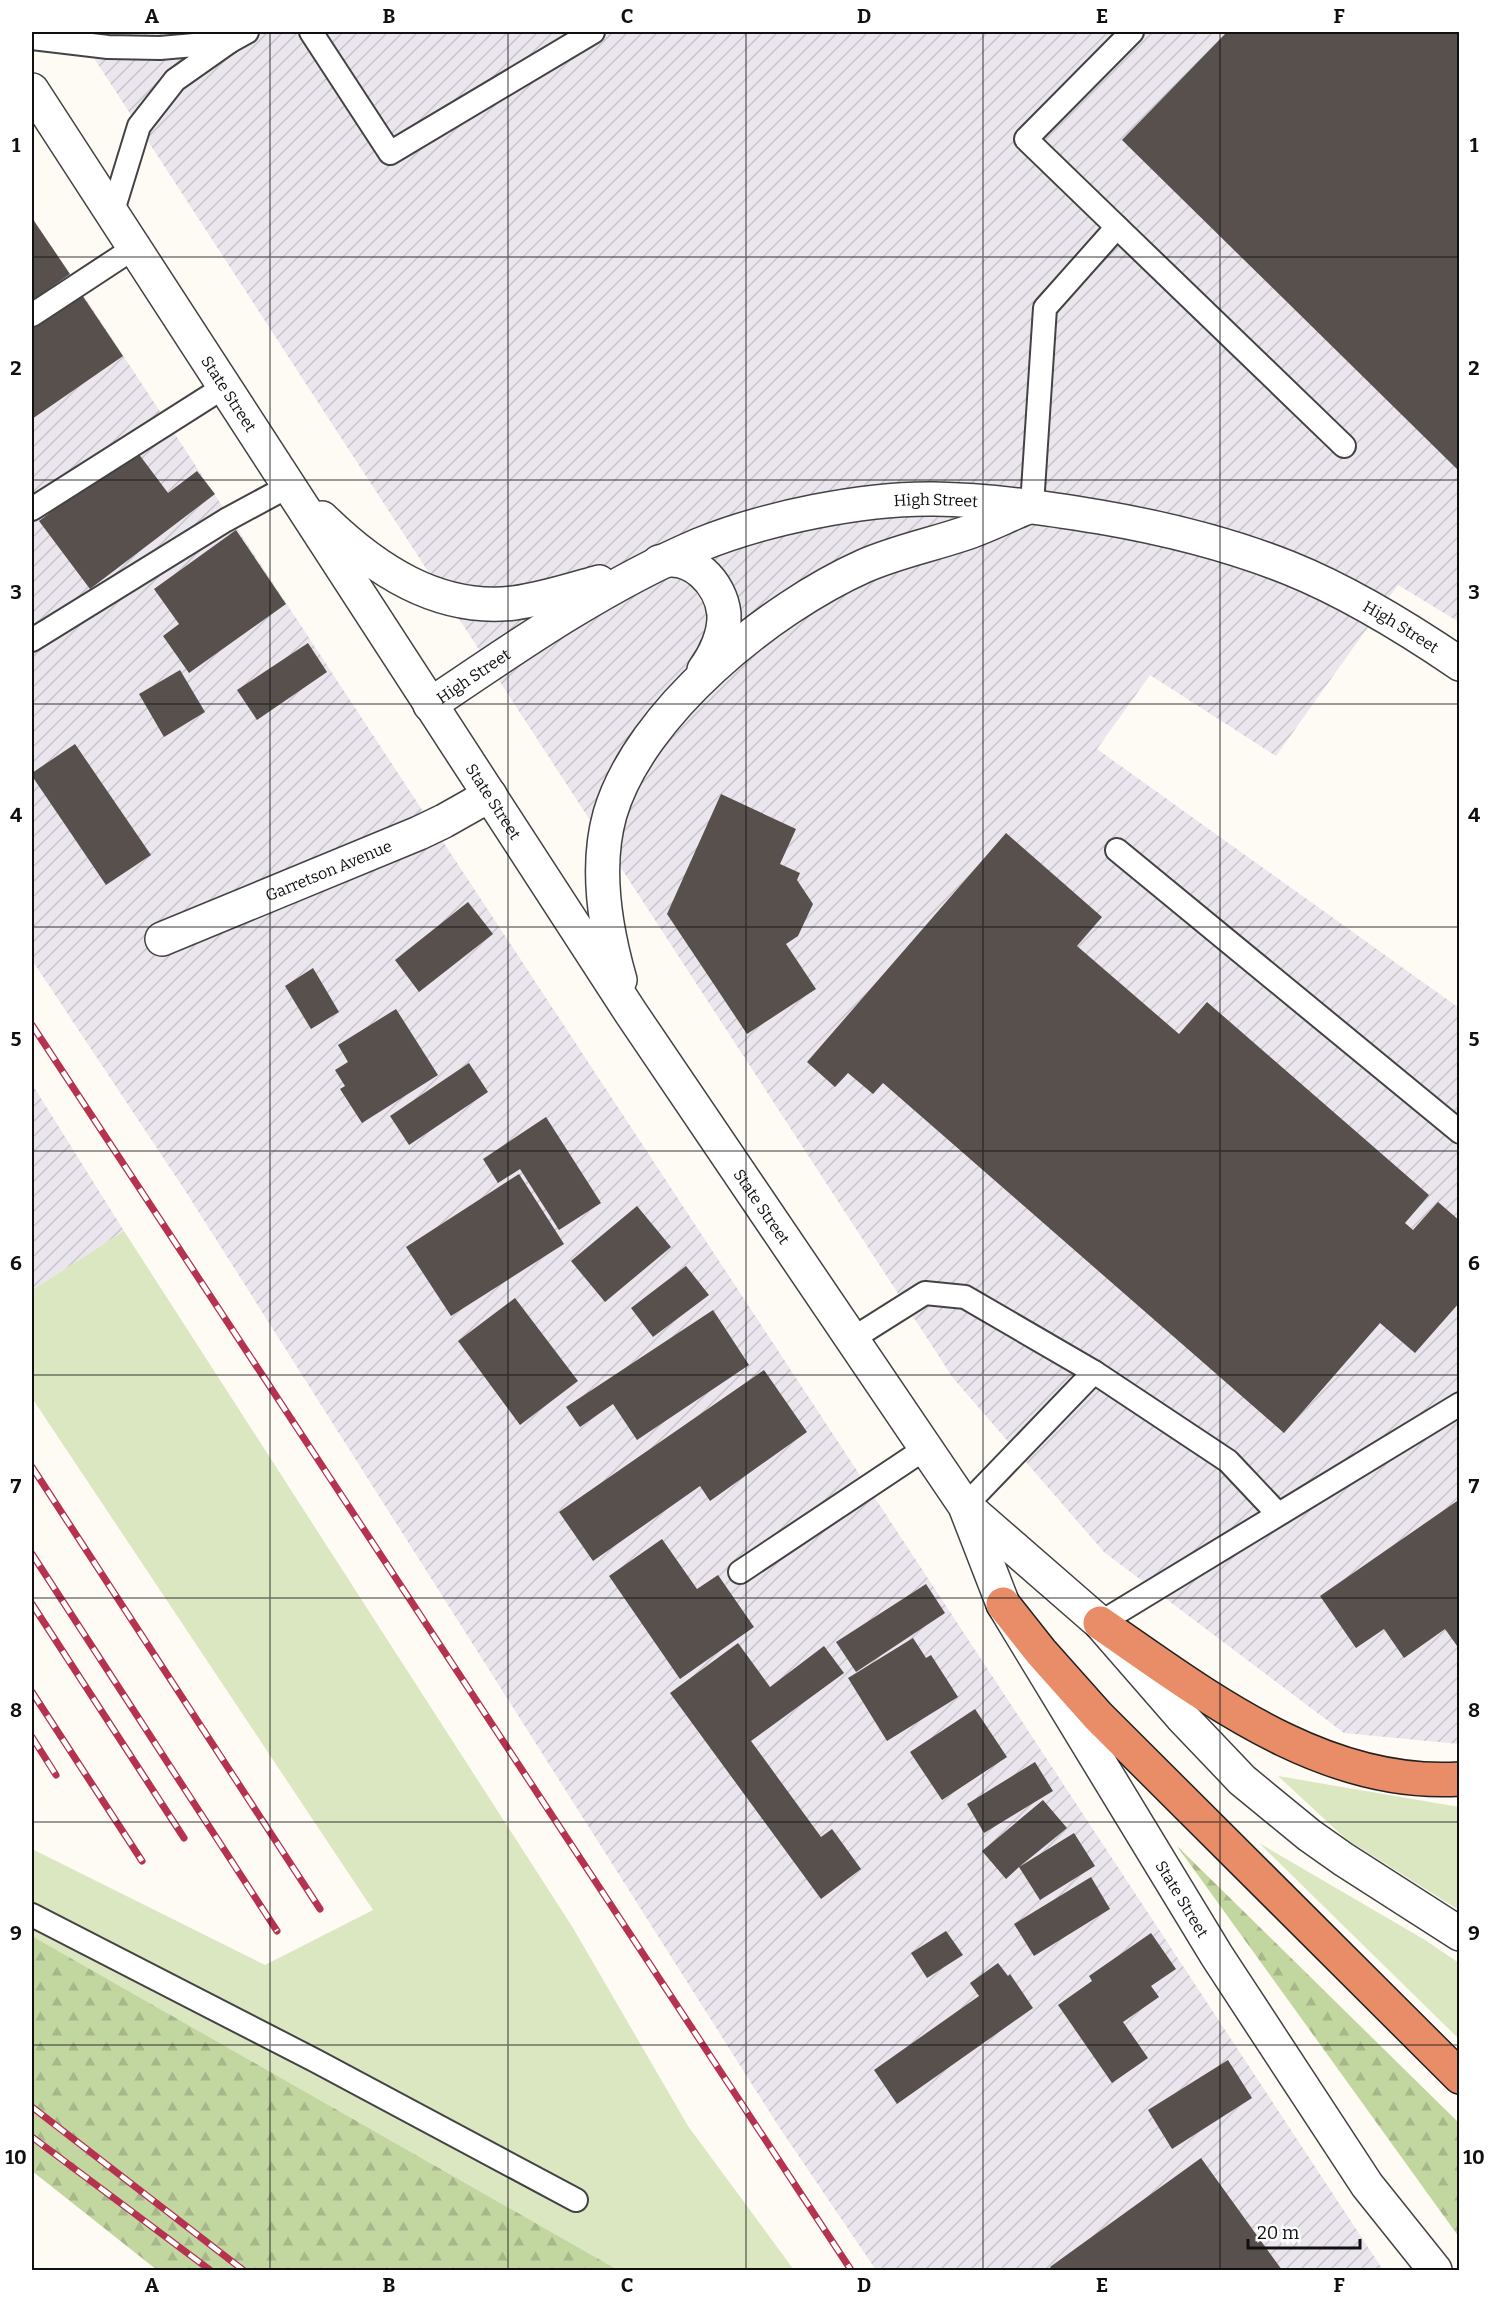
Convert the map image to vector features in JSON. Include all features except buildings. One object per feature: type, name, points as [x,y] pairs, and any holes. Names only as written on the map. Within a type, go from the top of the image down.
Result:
[{"type":"highway","points":[[1003,1604],[1041,1652],[1098,1716],[1460,2077]]},
{"type":"highway","points":[[1100,1623],[1219,1702],[1271,1733],[1302,1748],[1362,1769],[1424,1779],[1460,1779]]},
{"type":"street","name":"State Street","points":[[32,90],[631,1013],[966,1506],[1003,1604],[1211,1946],[1367,2185],[1435,2271]]},
{"type":"street","points":[[289,486],[327,524],[392,574],[428,593],[462,602],[511,603],[538,599],[669,559],[686,563],[711,581],[720,599],[724,615],[717,648],[689,692]]},
{"type":"street","name":"High Street","points":[[430,705],[567,614],[669,559],[700,545],[766,523],[834,508],[931,499],[1032,505],[1189,536],[1264,559],[1291,569],[1350,599],[1460,664]]},
{"type":"street","points":[[631,1013],[611,947],[606,915],[603,884],[605,837],[613,806],[627,772],[645,744],[689,692],[737,647],[801,601],[863,567],[893,555],[964,534],[1032,505]]},
{"type":"street","name":"Garretson Avenue","points":[[162,939],[419,833],[490,795]]},
{"type":"street","name":"State Street","points":[[966,1506],[1100,1623],[1181,1716],[1250,1786],[1309,1835],[1343,1859],[1460,1934]]},
{"type":"lane","points":[[311,32],[390,153],[593,32]]},
{"type":"lane","points":[[1132,32],[1026,139],[1344,446]]},
{"type":"lane","points":[[32,38],[108,47],[139,39],[160,48],[238,37]]},
{"type":"lane","points":[[112,214],[139,126],[175,80],[238,37]]},
{"type":"lane","points":[[1032,505],[1045,308],[1117,227]]},
{"type":"lane","points":[[32,315],[134,248]]},
{"type":"lane","points":[[32,509],[224,387]]},
{"type":"lane","points":[[32,640],[226,520],[289,486]]},
{"type":"lane","points":[[1117,850],[1460,1132]]},
{"type":"lane","points":[[852,1339],[926,1293],[965,1297],[1094,1372],[1228,1461],[1278,1514]]},
{"type":"lane","points":[[966,1506],[1094,1372]]},
{"type":"lane","points":[[1100,1623],[1460,1404]]},
{"type":"lane","points":[[740,1572],[926,1448]]},
{"type":"lane","points":[[32,1915],[316,2061],[576,2200]]},
{"type":"shaded area","points":[[77,32],[1459,32],[1459,622],[1398,585],[1276,756],[1150,675],[1097,749],[1459,1008],[1459,1744],[1344,1733],[1104,1552],[953,1378]]},
{"type":"shaded area","points":[[32,217],[1383,2270],[876,2270],[781,2130],[186,1192],[32,960]]},
{"type":"shaded area","points":[[32,1084],[124,1231],[32,1290]]},
{"type":"green space","points":[[124,1231],[573,1928],[688,2126],[794,2270],[618,2270],[32,1936],[32,1849],[265,1965],[373,1910],[32,1398],[32,1290]]},
{"type":"green space","points":[[1278,1776],[1459,1807],[1459,1910],[1346,1839]]},
{"type":"green space","points":[[1259,1843],[1425,1940],[1459,1963],[1459,2039]]},
{"type":"green space","points":[[1177,1846],[1459,2123],[1459,2237]]},
{"type":"green space","points":[[32,1936],[618,2270],[157,2270],[32,2171]]},
{"type":"railway","points":[[32,1025],[851,2270]]},
{"type":"railway","points":[[32,1467],[320,1909]]},
{"type":"railway","points":[[32,1554],[277,1931]]},
{"type":"railway","points":[[32,1604],[184,1838]]},
{"type":"railway","points":[[32,1692],[142,1861]]},
{"type":"railway","points":[[32,1737],[56,1775]]},
{"type":"railway","points":[[32,2107],[243,2270]]},
{"type":"railway","points":[[32,2137],[210,2270]]}]
